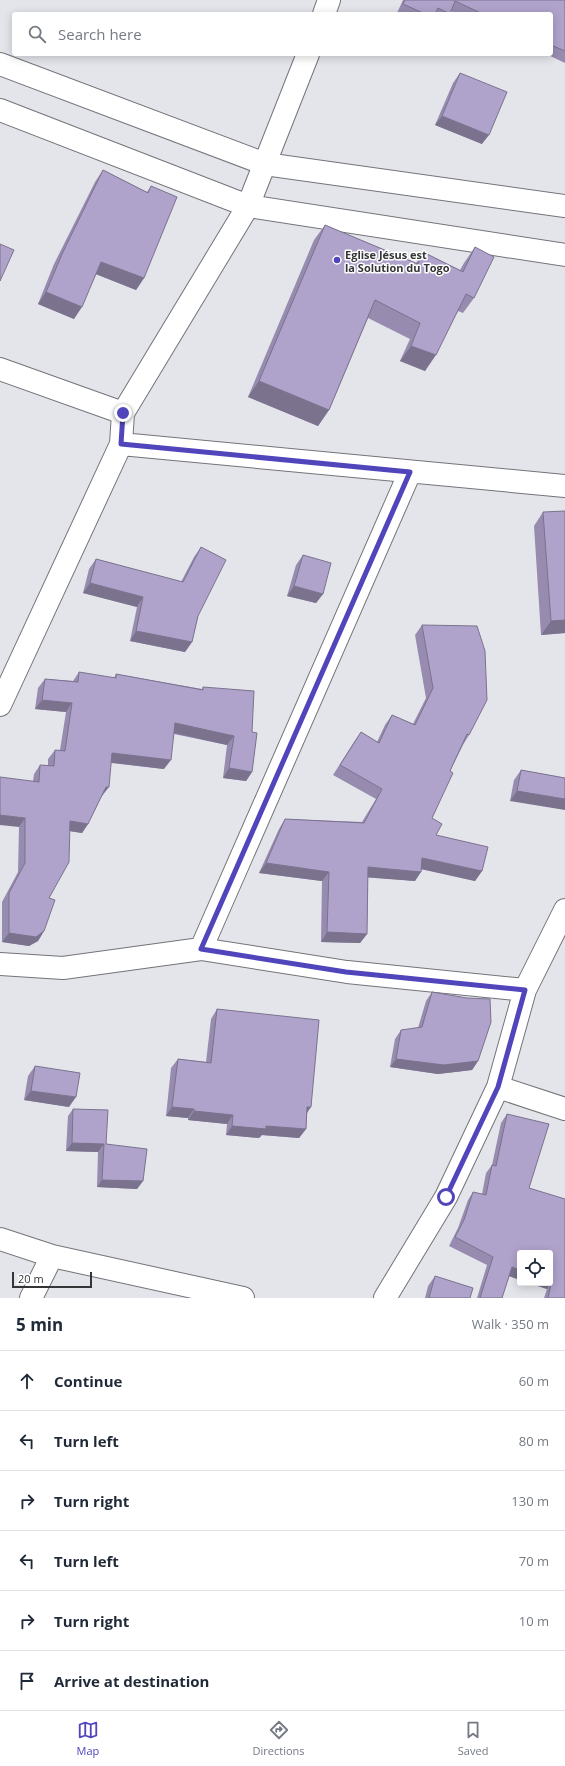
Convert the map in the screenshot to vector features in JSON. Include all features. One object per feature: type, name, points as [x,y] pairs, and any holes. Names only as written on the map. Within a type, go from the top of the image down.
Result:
[{"type":"street","points":[[325,12],[329,0]]},
{"type":"street","points":[[0,705],[121,444],[123,413],[248,206],[266,164],[307,56]]},
{"type":"street","points":[[0,64],[266,164],[565,206]]},
{"type":"street","points":[[0,110],[248,206],[565,255]]},
{"type":"street","points":[[0,369],[123,413]]},
{"type":"street","points":[[121,444],[565,486]]},
{"type":"street","points":[[201,949],[410,472]]},
{"type":"street","points":[[385,1298],[446,1197],[498,1087],[525,990],[565,910]]},
{"type":"street","points":[[0,964],[63,968],[201,949],[346,972],[525,990]]},
{"type":"street","points":[[498,1087],[565,1109]]},
{"type":"street","points":[[0,1240],[52,1256],[243,1298]]},
{"type":"street","points":[[31,1298],[52,1256]]},
{"type":"building","points":[[405,0],[565,0],[565,51],[553,46],[553,12],[479,12],[455,1],[451,12],[446,12],[438,8],[436,12],[421,12],[403,4]]},
{"type":"building","points":[[460,73],[507,92],[489,135],[442,116]]},
{"type":"building","points":[[103,170],[148,193],[151,186],[177,197],[144,278],[101,262],[82,307],[46,292],[63,252]]},
{"type":"building","points":[[325,225],[418,264],[423,252],[463,272],[475,247],[494,257],[474,298],[466,294],[436,355],[411,346],[420,323],[375,300],[329,410],[259,381]]},
{"type":"building","points":[[0,244],[14,250],[0,281]]},
{"type":"building","points":[[565,511],[565,620],[551,621],[543,512]]},
{"type":"building","points":[[201,547],[226,560],[198,616],[192,642],[136,631],[143,597],[90,583],[96,559],[183,582]]},
{"type":"building","points":[[303,555],[331,563],[323,594],[294,586]]},
{"type":"building","points":[[422,625],[477,626],[485,651],[487,700],[469,735],[467,734],[450,771],[453,773],[432,818],[442,824],[436,835],[488,847],[482,871],[422,858],[421,872],[368,867],[367,934],[327,932],[329,872],[266,863],[285,819],[364,823],[382,789],[340,765],[361,732],[379,743],[392,715],[415,725],[433,688]]},
{"type":"building","points":[[79,672],[116,678],[116,674],[203,690],[203,687],[254,691],[252,732],[257,733],[252,772],[229,768],[234,736],[175,723],[171,760],[112,753],[109,787],[106,787],[88,824],[70,821],[69,862],[49,898],[55,900],[44,931],[36,937],[9,933],[9,893],[25,863],[25,818],[0,815],[0,777],[39,782],[40,765],[54,766],[55,750],[65,751],[72,703],[42,700],[45,679],[78,682]]},
{"type":"building","points":[[521,770],[565,778],[565,799],[517,791]]},
{"type":"building","points":[[432,992],[467,998],[490,999],[491,1022],[478,1061],[444,1065],[396,1059],[401,1030],[422,1027]]},
{"type":"building","points":[[217,1009],[319,1020],[311,1107],[307,1107],[306,1129],[266,1126],[266,1129],[232,1126],[233,1115],[172,1107],[178,1059],[211,1063]]},
{"type":"building","points":[[35,1066],[80,1073],[76,1097],[31,1091]]},
{"type":"building","points":[[73,1109],[108,1110],[106,1144],[147,1149],[143,1181],[102,1180],[104,1144],[72,1143]]},
{"type":"building","points":[[507,1114],[549,1124],[529,1188],[565,1199],[565,1298],[548,1298],[551,1286],[553,1286],[553,1250],[517,1250],[517,1269],[512,1267],[502,1298],[480,1298],[493,1257],[455,1237],[464,1220],[473,1192],[486,1195],[492,1165],[496,1166]]},
{"type":"building","points":[[435,1276],[473,1288],[470,1298],[429,1298]]},
{"type":"place","name":"Eglise Jésus est la Solution du Togo","points":[[337,260]]},
{"type":"route","points":[[123,413],[121,444],[410,472],[201,949],[346,972],[525,990],[498,1087],[446,1197]]}]
